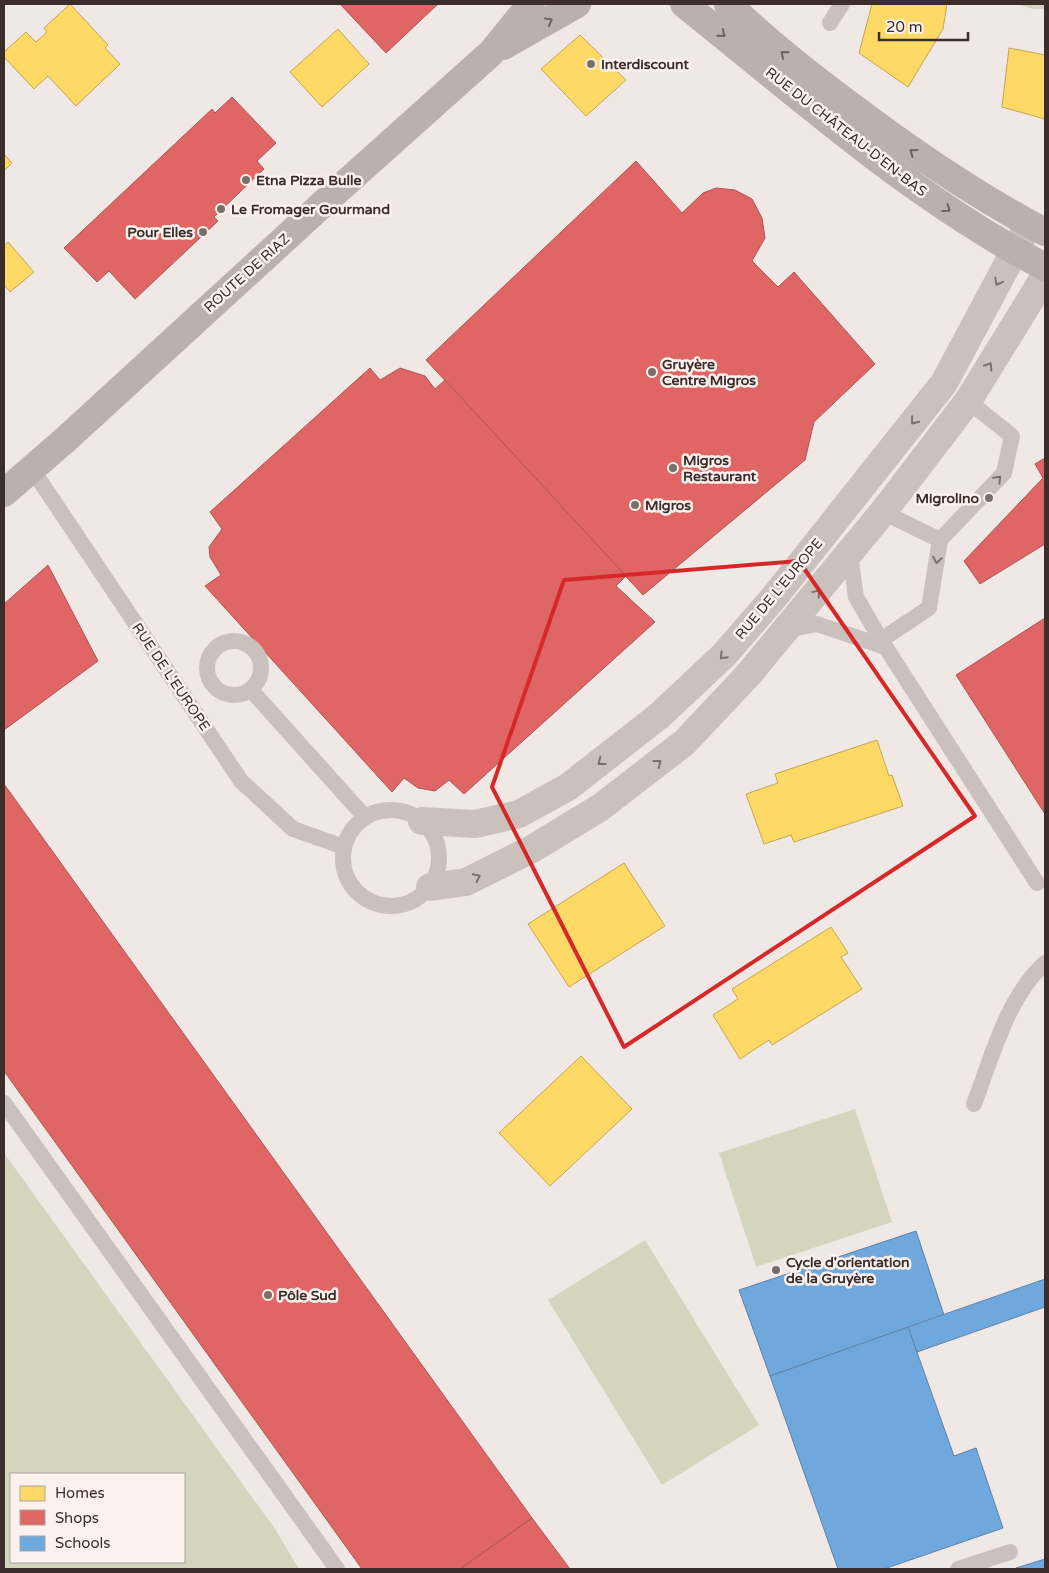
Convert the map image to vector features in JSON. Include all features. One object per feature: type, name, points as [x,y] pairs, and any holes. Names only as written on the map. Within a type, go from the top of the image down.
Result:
[{"type":"street","name":"ROUTE DE RIAZ","points":[[4,493],[491,53],[532,4]]},
{"type":"street","name":"ROUTE DE RIAZ","points":[[491,53],[577,4]]},
{"type":"street","name":"RUE DU CHÂTEAU-D'EN-BAS","points":[[684,4],[863,149],[955,216],[1045,267]]},
{"type":"street","name":"RUE DU CHÂTEAU-D'EN-BAS","points":[[728,4],[745,21],[807,73],[917,155],[977,195],[1037,228]]},
{"type":"street","name":"RUE DE L'EUROPE","points":[[422,821],[475,824],[519,814],[536,805],[568,787],[659,716],[724,655],[776,596],[944,383],[1015,251],[1037,228]]},
{"type":"street","points":[[430,887],[466,882],[532,850],[601,807],[685,742],[748,675],[883,512],[968,401],[1045,276]]},
{"type":"lane","points":[[830,24],[842,4]]},
{"type":"lane","points":[[883,644],[929,608],[940,540],[1004,473],[1012,436],[968,401]]},
{"type":"lane","name":"RUE DE L'EUROPE","points":[[32,469],[241,781],[293,829],[344,847]]},
{"type":"lane","points":[[883,512],[940,540]]},
{"type":"lane","points":[[850,554],[856,597],[883,644],[1037,883]]},
{"type":"lane","points":[[786,630],[817,624],[883,644]]},
{"type":"lane","points":[[251,690],[365,817]]},
{"type":"lane","points":[[384,810],[404,812],[422,821],[433,835],[439,852],[438,870],[430,887],[408,903],[387,906],[367,900],[351,886],[343,866],[344,847],[352,830],[365,817],[384,810]]},
{"type":"lane","points":[[974,1104],[1011,1007],[1035,972],[1045,963]]},
{"type":"lane","points":[[4,1103],[337,1569]]},
{"type":"lane","points":[[958,1569],[1010,1552]]},
{"type":"highlighted area","points":[[799,561],[975,816],[624,1047],[492,787],[564,580]]},
{"type":"green space","points":[[1017,4],[1045,4],[1045,9],[1033,9]]},
{"type":"green space","points":[[855,1109],[892,1222],[756,1267],[719,1153]]},
{"type":"green space","points":[[4,1153],[275,1529],[299,1569],[4,1569]]},
{"type":"green space","points":[[645,1240],[759,1425],[662,1485],[548,1300]]},
{"type":"building: Homes","points":[[70,4],[108,45],[105,48],[120,64],[76,106],[48,76],[34,89],[4,57],[4,52],[26,32],[36,42],[47,32],[44,28]]},
{"type":"building: Homes","points":[[872,4],[947,4],[943,29],[908,87],[859,53]]},
{"type":"building: Homes","points":[[338,29],[369,64],[322,107],[290,72]]},
{"type":"building: Homes","points":[[580,35],[626,80],[586,116],[541,69]]},
{"type":"building: Homes","points":[[1009,48],[1045,55],[1045,119],[1002,107]]},
{"type":"building: Homes","points":[[4,154],[12,163],[4,171]]},
{"type":"building: Homes","points":[[8,242],[34,272],[10,292],[4,285],[4,246]]},
{"type":"building: Homes","points":[[877,740],[889,776],[892,775],[903,806],[794,842],[791,835],[764,844],[746,794],[778,783],[775,774]]},
{"type":"building: Homes","points":[[624,863],[665,926],[569,987],[528,924]]},
{"type":"building: Homes","points":[[831,927],[848,953],[841,957],[862,989],[772,1045],[769,1040],[740,1059],[713,1015],[738,999],[732,989]]},
{"type":"building: Homes","points":[[581,1056],[632,1109],[550,1186],[499,1133]]},
{"type":"building: Shops","points":[[340,4],[438,4],[386,53]]},
{"type":"building: Shops","points":[[232,97],[276,143],[257,161],[264,169],[214,217],[218,221],[135,299],[109,271],[97,282],[64,248],[212,109],[215,113]]},
{"type":"building: Shops","name":"Gruyère Centre Migros","points":[[636,161],[682,213],[703,193],[716,188],[735,190],[752,199],[762,218],[765,238],[752,261],[778,287],[794,272],[875,364],[814,422],[805,460],[643,595],[426,360]]},
{"type":"building: Shops","points":[[370,368],[380,380],[400,368],[425,376],[435,389],[445,380],[626,576],[616,586],[655,622],[464,794],[449,780],[435,791],[418,788],[404,778],[392,792],[205,586],[221,575],[210,557],[209,547],[222,529],[210,512]]},
{"type":"building: Shops","points":[[1045,458],[1045,544],[980,584],[964,561],[1043,478],[1035,464]]},
{"type":"building: Shops","points":[[48,565],[98,661],[4,730],[4,604]]},
{"type":"building: Shops","points":[[1045,618],[1045,814],[956,675]]},
{"type":"building: Shops","name":"Pôle Sud","points":[[4,784],[532,1518],[460,1569],[362,1569],[4,1071]]},
{"type":"building: Shops","points":[[532,1518],[570,1569],[460,1569]]},
{"type":"building: Schools","points":[[916,1231],[944,1315],[770,1376],[739,1290]]},
{"type":"building: Schools","points":[[1045,1279],[1045,1307],[917,1352],[908,1327]]},
{"type":"building: Schools","points":[[908,1327],[954,1456],[976,1448],[1003,1528],[884,1569],[838,1569],[770,1376]]},
{"type":"building: Schools","points":[[1045,1559],[1045,1569],[1015,1569],[1016,1568]]},
{"type":"place","name":"Interdiscount","points":[[591,64]]},
{"type":"place","name":"Etna Pizza Bulle","points":[[246,180]]},
{"type":"place","name":"Le Fromager Gourmand","points":[[221,209]]},
{"type":"place","name":"Pour Elles","points":[[203,232]]},
{"type":"place","name":"Gruyère Centre Migros","points":[[652,372]]},
{"type":"place","name":"Migros Restaurant","points":[[673,468]]},
{"type":"place","name":"Migrolino","points":[[989,498]]},
{"type":"place","name":"Migros","points":[[635,505]]},
{"type":"place","name":"Cycle d'orientation de la Gruyère","points":[[776,1270]]},
{"type":"place","name":"Pôle Sud","points":[[268,1295]]}]
